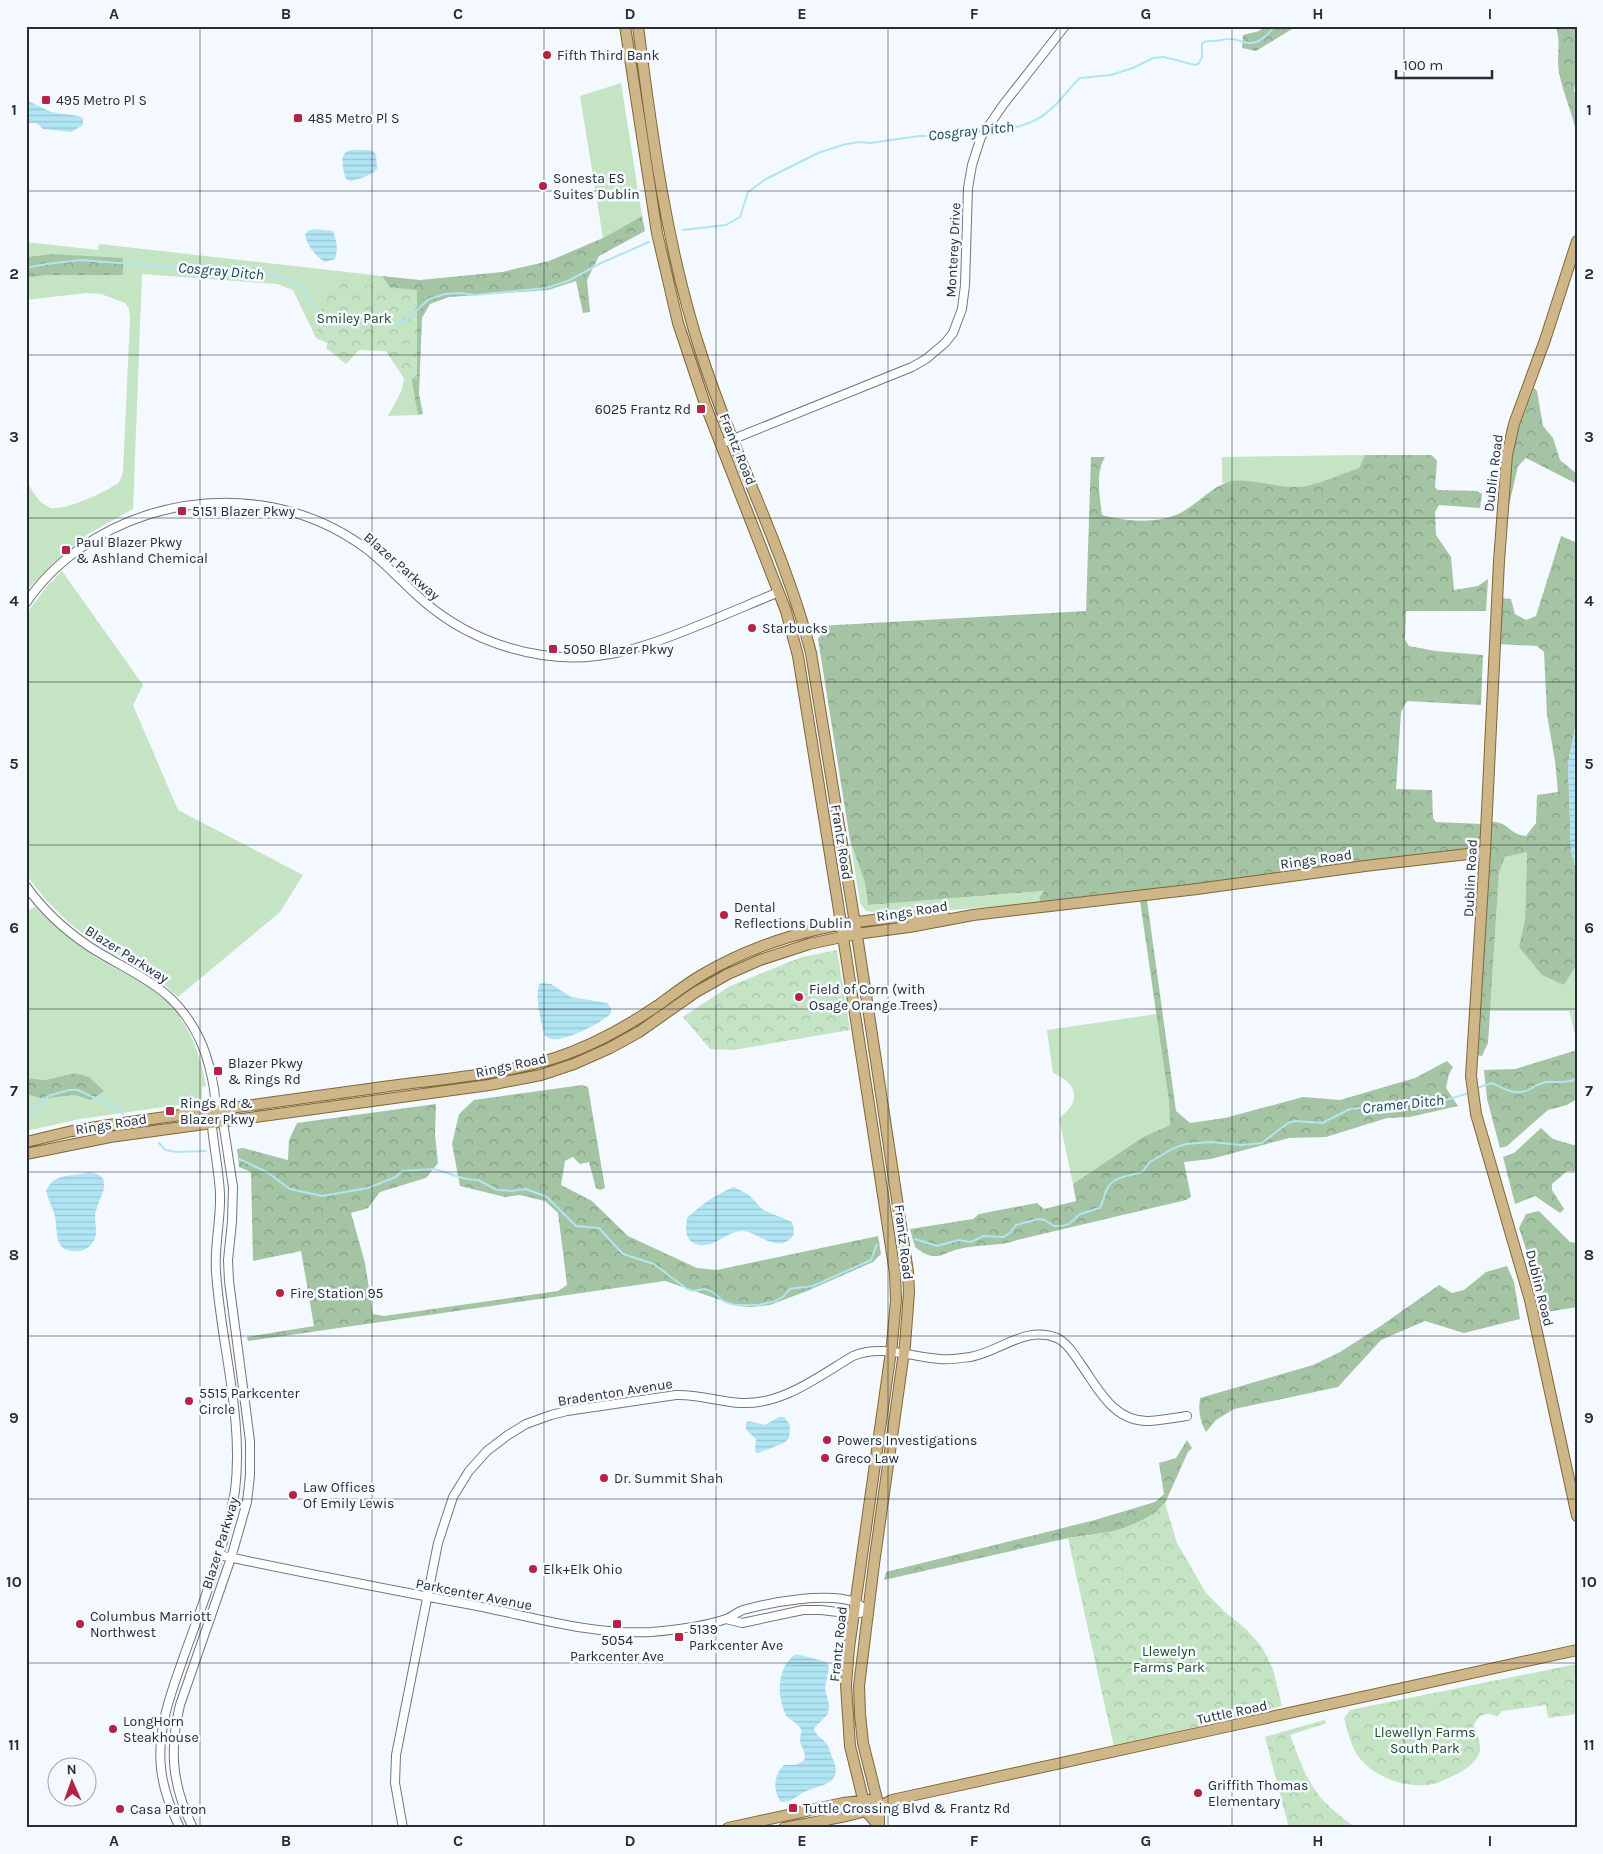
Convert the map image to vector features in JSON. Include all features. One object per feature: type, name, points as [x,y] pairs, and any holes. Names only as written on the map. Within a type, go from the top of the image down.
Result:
[{"type":"main road","name":"Frantz Road","points":[[625,26],[656,233],[683,339],[700,392],[780,592],[798,656],[842,925],[895,1273],[896,1300],[891,1352],[849,1648],[846,1685],[847,1721],[878,1826]]},
{"type":"main road","name":"Frantz Road","points":[[638,26],[670,230],[682,284],[700,349],[733,440],[799,607],[809,648],[908,1272],[909,1292],[904,1354],[867,1611],[859,1686],[860,1714],[871,1803]]},
{"type":"main road","name":"Dublin Road","points":[[1577,241],[1545,340],[1514,424],[1507,455],[1499,561],[1485,852],[1471,1076],[1476,1114],[1530,1300],[1577,1516]]},
{"type":"main road","points":[[683,339],[690,341],[700,349]]},
{"type":"main road","points":[[760,542],[792,588]]},
{"type":"main road","points":[[780,592],[787,598],[809,648]]},
{"type":"main road","name":"Rings Road","points":[[26,1154],[110,1137],[489,1085],[542,1075],[574,1064],[610,1048],[639,1032],[696,992],[728,974],[783,951],[843,936],[855,929],[920,916],[973,915],[1197,889],[1485,852]]},
{"type":"main road","name":"Rings Road","points":[[26,1142],[108,1125],[490,1072],[534,1064],[606,1037],[632,1022],[700,976],[751,949],[804,932],[842,925],[855,929]]},
{"type":"main road","name":"Tuttle Road","points":[[871,1803],[892,1800],[1577,1650]]},
{"type":"main road","points":[[728,1828],[871,1803]]},
{"type":"main road","points":[[784,1828],[871,1803]]},
{"type":"street","name":"Monterey Drive","points":[[721,444],[912,367],[926,359],[953,333],[963,304],[968,188],[972,165],[981,136],[1066,26]]},
{"type":"street","name":"Blazer Parkway","points":[[26,602],[54,570],[96,537],[126,522],[159,511],[180,506],[218,502],[272,507],[300,514],[323,524],[348,537],[370,552],[422,601],[454,624],[496,644],[544,656],[588,657],[635,650],[780,592]]},
{"type":"street","name":"Blazer Parkway","points":[[26,886],[52,916],[79,939],[149,980],[177,1003],[194,1028],[204,1049],[210,1071],[217,1122],[234,1197],[228,1260],[229,1281],[250,1441],[250,1475],[247,1502],[231,1558],[180,1705],[174,1737],[174,1770],[177,1790],[193,1828]]},
{"type":"street","name":"Blazer Parkway","points":[[180,1828],[166,1792],[161,1771],[160,1743],[162,1726],[170,1695],[219,1555],[235,1491],[236,1442],[216,1272],[220,1195],[217,1122]]},
{"type":"street","name":"Bradenton Avenue","points":[[404,1828],[395,1782],[396,1755],[438,1543],[453,1497],[470,1470],[488,1451],[526,1424],[567,1411],[676,1395],[688,1395],[739,1403],[764,1402],[784,1396],[857,1354],[873,1350],[941,1360],[972,1357],[1019,1338],[1039,1333],[1058,1339],[1073,1352],[1106,1402],[1124,1417],[1147,1421],[1187,1416]]},
{"type":"street","name":"Parkcenter Avenue","points":[[219,1555],[558,1623],[617,1631],[645,1632],[671,1630],[726,1619],[740,1611],[791,1600],[820,1598],[856,1603],[867,1611]]},
{"type":"street","name":"Parkcenter Avenue","points":[[726,1619],[742,1623],[803,1610],[855,1614],[867,1611]]},
{"type":"green space","points":[[1266,26],[1297,26],[1256,51],[1242,48],[1243,35],[1259,31]]},
{"type":"green space","points":[[1555,26],[1574,26],[1577,33],[1577,71],[1574,91],[1577,97],[1577,136],[1559,72],[1559,43]]},
{"type":"green space","points":[[621,83],[642,216],[603,238],[580,96]]},
{"type":"green space","points":[[642,216],[645,231],[599,256],[587,280],[590,312],[583,313],[576,281],[548,290],[449,297],[430,304],[422,318],[419,394],[423,414],[418,415],[397,298],[382,276],[420,280],[502,272],[549,261],[603,238]]},
{"type":"green space","points":[[26,242],[98,250],[99,244],[382,276],[397,298],[418,415],[388,416],[402,390],[404,378],[386,351],[328,343],[316,338],[293,290],[277,284],[142,274],[133,509],[88,534],[53,563],[26,591],[26,480],[42,503],[51,508],[57,508],[97,495],[114,486],[121,478],[123,471],[130,320],[129,309],[125,303],[101,294],[86,293],[26,300],[26,278],[46,275],[123,275],[123,259],[52,254],[26,257]]},
{"type":"green space","points":[[52,254],[123,258],[123,275],[46,275],[26,278],[26,257]]},
{"type":"green space","name":"Smiley Park","points":[[327,281],[417,290],[417,379],[404,378],[386,351],[359,350],[346,364],[326,348],[328,343],[316,338]]},
{"type":"green space","points":[[1534,388],[1537,391],[1543,426],[1553,438],[1560,460],[1577,474],[1577,484],[1526,458],[1518,466],[1509,505],[1507,502],[1511,461],[1518,429]]},
{"type":"green space","points":[[1365,455],[1359,468],[1320,483],[1287,487],[1241,481],[1222,483],[1222,457]]},
{"type":"green space","points":[[1365,455],[1432,455],[1437,461],[1435,487],[1438,490],[1477,491],[1482,494],[1480,508],[1439,505],[1435,512],[1436,535],[1451,557],[1454,590],[1478,586],[1488,579],[1486,611],[1406,611],[1405,640],[1409,646],[1435,651],[1483,655],[1481,705],[1407,701],[1401,712],[1396,789],[1432,790],[1433,818],[1436,822],[1482,824],[1480,839],[1470,850],[1042,903],[1039,898],[1044,891],[868,905],[865,883],[850,840],[818,639],[821,635],[819,626],[1086,611],[1091,457],[1105,457],[1099,478],[1102,515],[1145,521],[1168,518],[1178,514],[1220,485],[1232,481],[1239,480],[1289,487],[1304,486],[1359,468]]},
{"type":"green space","points":[[1561,536],[1575,542],[1577,538],[1577,718],[1568,763],[1571,850],[1577,874],[1577,964],[1564,985],[1542,975],[1519,947],[1525,920],[1527,852],[1505,857],[1499,872],[1488,1043],[1482,1056],[1476,1055],[1492,822],[1502,823],[1515,833],[1526,836],[1536,823],[1537,795],[1558,792],[1547,715],[1544,652],[1537,646],[1498,644],[1501,598],[1511,599],[1515,614],[1526,620],[1536,616]]},
{"type":"green space","points":[[62,571],[143,685],[133,705],[178,810],[303,875],[280,912],[178,997],[157,978],[96,943],[69,923],[47,901],[26,875],[26,614],[48,585]]},
{"type":"green space","points":[[850,840],[865,883],[868,905],[1045,891],[1042,903],[875,916],[874,912],[866,911],[860,903]]},
{"type":"green space","points":[[1527,852],[1525,920],[1519,947],[1564,985],[1577,964],[1577,1042],[1569,1011],[1490,1011],[1499,871],[1505,857]]},
{"type":"green space","points":[[1147,900],[1176,1111],[1190,1123],[1225,1118],[1303,1097],[1340,1100],[1415,1078],[1447,1061],[1453,1067],[1449,1074],[1446,1088],[1458,1106],[1410,1117],[1387,1118],[1326,1137],[1289,1138],[1211,1159],[1184,1162],[1191,1197],[1186,1200],[1003,1244],[966,1247],[936,1256],[921,1251],[915,1247],[910,1229],[973,1219],[979,1214],[1037,1203],[1044,1209],[1076,1201],[1073,1184],[1143,1137],[1170,1125],[1169,1101],[1140,901]]},
{"type":"green space","points":[[35,907],[78,945],[148,986],[171,1006],[188,1030],[199,1056],[206,1086],[202,1087],[202,1098],[198,1102],[80,1119],[26,1131],[26,1093],[39,1098],[75,1095],[91,1100],[75,1073],[45,1080],[26,1078],[26,911]]},
{"type":"green space","points":[[837,950],[850,1030],[733,1050],[710,1049],[683,1017],[730,986],[802,957]]},
{"type":"green space","points":[[1157,1014],[1169,1101],[1170,1125],[1143,1137],[1073,1184],[1059,1118],[1071,1105],[1074,1093],[1068,1082],[1053,1073],[1047,1030]]},
{"type":"green space","points":[[1577,1050],[1577,1099],[1567,1105],[1548,1110],[1507,1146],[1500,1148],[1487,1099],[1484,1070],[1515,1069]]},
{"type":"green space","points":[[75,1073],[89,1077],[104,1091],[91,1100],[71,1095],[42,1098],[26,1093],[26,1078],[45,1080]]},
{"type":"green space","points":[[582,1085],[588,1087],[605,1188],[600,1190],[596,1188],[589,1162],[580,1164],[573,1157],[565,1161],[561,1185],[592,1201],[628,1236],[697,1268],[717,1270],[878,1236],[881,1254],[873,1262],[770,1305],[738,1306],[665,1281],[248,1341],[247,1337],[314,1326],[301,1251],[253,1261],[251,1172],[239,1167],[237,1149],[243,1148],[288,1160],[289,1140],[297,1123],[436,1104],[435,1134],[438,1163],[426,1178],[380,1192],[368,1208],[351,1213],[365,1263],[373,1314],[384,1316],[558,1291],[567,1285],[558,1213],[545,1201],[520,1195],[505,1197],[460,1186],[452,1144],[459,1114],[474,1100]]},
{"type":"green space","points":[[1541,1128],[1553,1139],[1577,1146],[1577,1171],[1567,1171],[1552,1184],[1552,1190],[1564,1209],[1560,1213],[1535,1196],[1515,1204],[1503,1157],[1514,1153]]},
{"type":"green space","points":[[1539,1211],[1570,1242],[1577,1243],[1577,1307],[1547,1312],[1519,1228],[1526,1214]]},
{"type":"green space","points":[[1507,1266],[1514,1282],[1520,1319],[1464,1333],[1425,1321],[1381,1340],[1338,1387],[1234,1409],[1216,1420],[1206,1432],[1200,1416],[1200,1398],[1313,1365],[1340,1352],[1439,1285],[1452,1293],[1464,1290],[1486,1272]]},
{"type":"green space","points":[[1187,1440],[1192,1448],[1188,1452],[1165,1503],[1152,1516],[1118,1531],[1068,1538],[884,1580],[886,1572],[1095,1520],[1155,1502],[1164,1494],[1159,1463],[1176,1458]]},
{"type":"green space","name":"Llewelyn Farms Park","points":[[1165,1503],[1177,1543],[1206,1593],[1246,1629],[1262,1647],[1273,1669],[1282,1706],[1114,1747],[1068,1538],[1120,1529],[1143,1520]]},
{"type":"green space","name":"Llewellyn Farms South Park","points":[[1577,1664],[1577,1714],[1548,1718],[1546,1705],[1502,1711],[1497,1717],[1490,1714],[1481,1716],[1474,1725],[1479,1740],[1479,1754],[1470,1766],[1443,1781],[1432,1784],[1411,1785],[1385,1778],[1370,1769],[1353,1748],[1344,1718],[1350,1710]]},
{"type":"green space","points":[[1324,1720],[1327,1723],[1290,1735],[1313,1787],[1328,1805],[1357,1828],[1289,1828],[1265,1737]]},
{"type":"water","points":[[26,100],[51,112],[83,118],[83,125],[71,132],[43,129],[37,123],[26,123]]},
{"type":"water","points":[[348,151],[373,151],[376,155],[377,169],[361,178],[350,181],[346,179],[342,164],[343,156]]},
{"type":"water","points":[[314,229],[333,231],[337,245],[335,259],[325,262],[312,250],[305,235],[308,231]]},
{"type":"water","points":[[1577,718],[1577,874],[1571,850],[1568,763]]},
{"type":"water","points":[[540,983],[551,984],[571,997],[607,1003],[611,1008],[611,1013],[600,1022],[575,1034],[559,1039],[545,1036],[538,1001]]},
{"type":"water","points":[[89,1172],[97,1174],[104,1182],[103,1193],[95,1214],[95,1238],[86,1249],[70,1251],[64,1249],[58,1241],[55,1216],[46,1191],[54,1180],[64,1176]]},
{"type":"water","points":[[734,1187],[749,1195],[763,1210],[792,1222],[794,1231],[792,1237],[785,1242],[779,1243],[743,1231],[730,1234],[712,1244],[699,1245],[689,1240],[686,1228],[687,1218],[709,1200]]},
{"type":"water","points":[[779,1417],[784,1417],[790,1425],[789,1438],[784,1443],[758,1453],[755,1452],[756,1439],[746,1430],[746,1423],[748,1421],[765,1425]]},
{"type":"water","points":[[796,1654],[827,1662],[829,1668],[825,1688],[829,1705],[828,1714],[814,1728],[817,1735],[828,1746],[836,1771],[835,1776],[828,1783],[805,1792],[790,1801],[781,1802],[778,1798],[775,1783],[780,1769],[784,1765],[795,1765],[804,1761],[805,1757],[800,1742],[801,1729],[786,1715],[780,1691],[780,1682],[785,1666]]},
{"type":"waterway","name":"Cosgray Ditch","points":[[987,131],[1013,128],[1036,120],[1054,106],[1080,78],[1111,75],[1133,68],[1153,58],[1164,57],[1195,65],[1199,63],[1202,57],[1202,43],[1204,42],[1232,39],[1253,43],[1263,38],[1274,26]]},
{"type":"waterway","name":"Cosgray Ditch","points":[[683,230],[726,225],[740,217],[748,192],[766,179],[818,153],[846,144],[860,142],[870,143],[919,136],[946,136],[982,132]]},
{"type":"waterway","name":"Cosgray Ditch","points":[[26,268],[81,260],[273,275],[294,281],[303,288],[318,312],[329,319],[395,323],[406,320],[429,299],[445,294],[461,293],[475,295],[546,288],[568,281],[601,263],[649,242]]},
{"type":"waterway","name":"Cramer Ditch","points":[[1477,1088],[1492,1083],[1507,1090],[1522,1092],[1544,1082],[1565,1082],[1577,1079]]},
{"type":"waterway","name":"Cramer Ditch","points":[[26,1117],[48,1096],[69,1090],[78,1090],[118,1109],[123,1114]]},
{"type":"waterway","name":"Cramer Ditch","points":[[915,1239],[937,1246],[959,1240],[971,1242],[983,1236],[1003,1237],[1010,1233],[1016,1225],[1038,1219],[1045,1220],[1054,1226],[1069,1224],[1080,1214],[1100,1208],[1107,1189],[1113,1181],[1142,1172],[1150,1162],[1174,1148],[1186,1144],[1211,1142],[1241,1145],[1262,1143],[1288,1123],[1295,1121],[1322,1123],[1350,1109],[1446,1100],[1469,1093]]},
{"type":"waterway","name":"Cramer Ditch","points":[[159,1143],[165,1150],[177,1152],[206,1151]]},
{"type":"waterway","name":"Cramer Ditch","points":[[239,1159],[267,1172],[290,1189],[322,1196],[368,1188],[396,1177],[402,1171],[434,1169],[466,1179],[478,1180],[497,1190],[512,1191],[526,1189],[547,1197],[576,1226],[599,1228],[623,1254],[654,1264],[687,1289],[711,1291],[725,1302],[735,1305],[758,1305],[776,1301],[790,1289],[813,1286],[871,1260],[877,1244]]},
{"type":"place","name":"Fifth Third Bank","points":[[547,55]]},
{"type":"place","name":"495 Metro Pl S","points":[[46,100]]},
{"type":"place","name":"485 Metro Pl S","points":[[298,118]]},
{"type":"place","name":"Sonesta ES Suites Dublin","points":[[543,186]]},
{"type":"place","name":"6025 Frantz Rd","points":[[701,409]]},
{"type":"place","name":"5151 Blazer Pkwy","points":[[182,511]]},
{"type":"place","name":"Paul Blazer Pkwy & Ashland Chemical","points":[[66,550]]},
{"type":"place","name":"Starbucks","points":[[752,628]]},
{"type":"place","name":"5050 Blazer Pkwy","points":[[553,649]]},
{"type":"place","name":"Dental Reflections Dublin","points":[[724,915]]},
{"type":"place","name":"Field of Corn (with Osage Orange Trees)","points":[[799,997]]},
{"type":"place","name":"Blazer Pkwy & Rings Rd","points":[[218,1071]]},
{"type":"place","name":"Rings Rd & Blazer Pkwy","points":[[170,1111]]},
{"type":"place","name":"Fire Station 95","points":[[280,1293]]},
{"type":"place","name":"5515 Parkcenter Circle","points":[[189,1401]]},
{"type":"place","name":"Powers Investigations","points":[[827,1440]]},
{"type":"place","name":"Greco Law","points":[[825,1458]]},
{"type":"place","name":"Dr. Summit Shah","points":[[604,1478]]},
{"type":"place","name":"Law Offices Of Emily Lewis","points":[[293,1495]]},
{"type":"place","name":"Elk+Elk Ohio","points":[[533,1569]]},
{"type":"place","name":"Columbus Marriott Northwest","points":[[80,1624]]},
{"type":"place","name":"5054 Parkcenter Ave","points":[[617,1624]]},
{"type":"place","name":"5139 Parkcenter Ave","points":[[679,1637]]},
{"type":"place","name":"LongHorn Steakhouse","points":[[113,1729]]},
{"type":"place","name":"Griffith Thomas Elementary","points":[[1198,1793]]},
{"type":"place","name":"Tuttle Crossing Blvd & Frantz Rd","points":[[793,1808]]},
{"type":"place","name":"Casa Patron","points":[[120,1809]]}]
